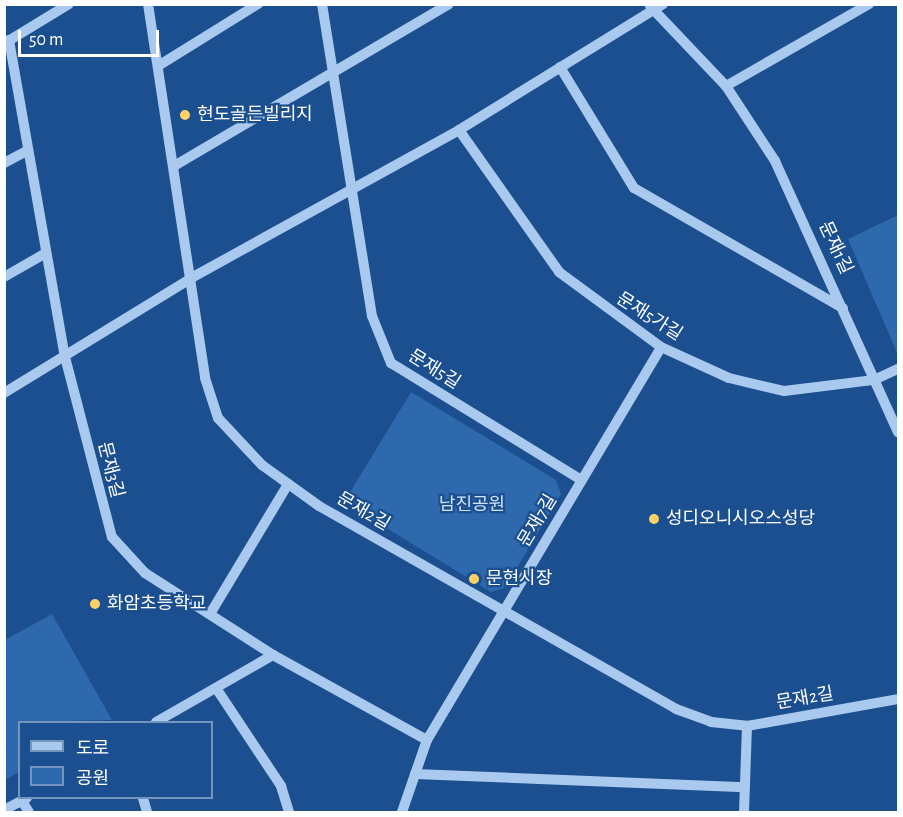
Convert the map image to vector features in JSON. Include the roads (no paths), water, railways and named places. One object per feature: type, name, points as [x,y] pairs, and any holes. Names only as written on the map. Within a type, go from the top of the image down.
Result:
[{"type":"street","points":[[7,41],[69,4]]},
{"type":"street","name":"문재2길","points":[[148,4],[193,277],[205,378],[218,418],[262,465],[288,484],[503,611],[676,709],[711,722],[747,726],[898,699]]},
{"type":"street","points":[[158,66],[258,4]]},
{"type":"street","name":"문재5길","points":[[322,4],[372,316],[391,363],[581,480]]},
{"type":"street","points":[[174,166],[449,4]]},
{"type":"street","points":[[726,86],[869,4]]},
{"type":"street","points":[[4,393],[193,277],[459,130],[655,6]]},
{"type":"street","name":"문재1길","points":[[655,6],[726,86],[775,160],[898,432]]},
{"type":"street","name":"문재3길","points":[[7,41],[65,357],[112,537],[145,573],[273,655],[427,740]]},
{"type":"street","points":[[560,67],[634,188],[844,309]]},
{"type":"street","name":"문재5가길","points":[[459,130],[559,272],[661,347],[729,378],[784,391],[874,380],[898,369]]},
{"type":"street","points":[[4,163],[28,150]]},
{"type":"street","points":[[4,277],[46,253]]},
{"type":"street","name":"문재7길","points":[[402,813],[427,740],[661,347]]},
{"type":"street","points":[[210,614],[288,484]]},
{"type":"street","points":[[159,721],[273,655]]},
{"type":"street","points":[[216,687],[281,786],[289,813]]},
{"type":"street","points":[[744,813],[747,726]]},
{"type":"street","points":[[415,774],[745,787]]},
{"type":"street","points":[[4,810],[24,799],[29,813]]},
{"type":"place","name":"현도골든빌리지","points":[[185,115]]},
{"type":"place","name":"성디오니시오스성당","points":[[654,519]]},
{"type":"place","name":"문현시장","points":[[474,579]]},
{"type":"place","name":"화암초등학교","points":[[95,604]]},
{"type":"park label","name":"남진공원","points":[[472,505]]}]
